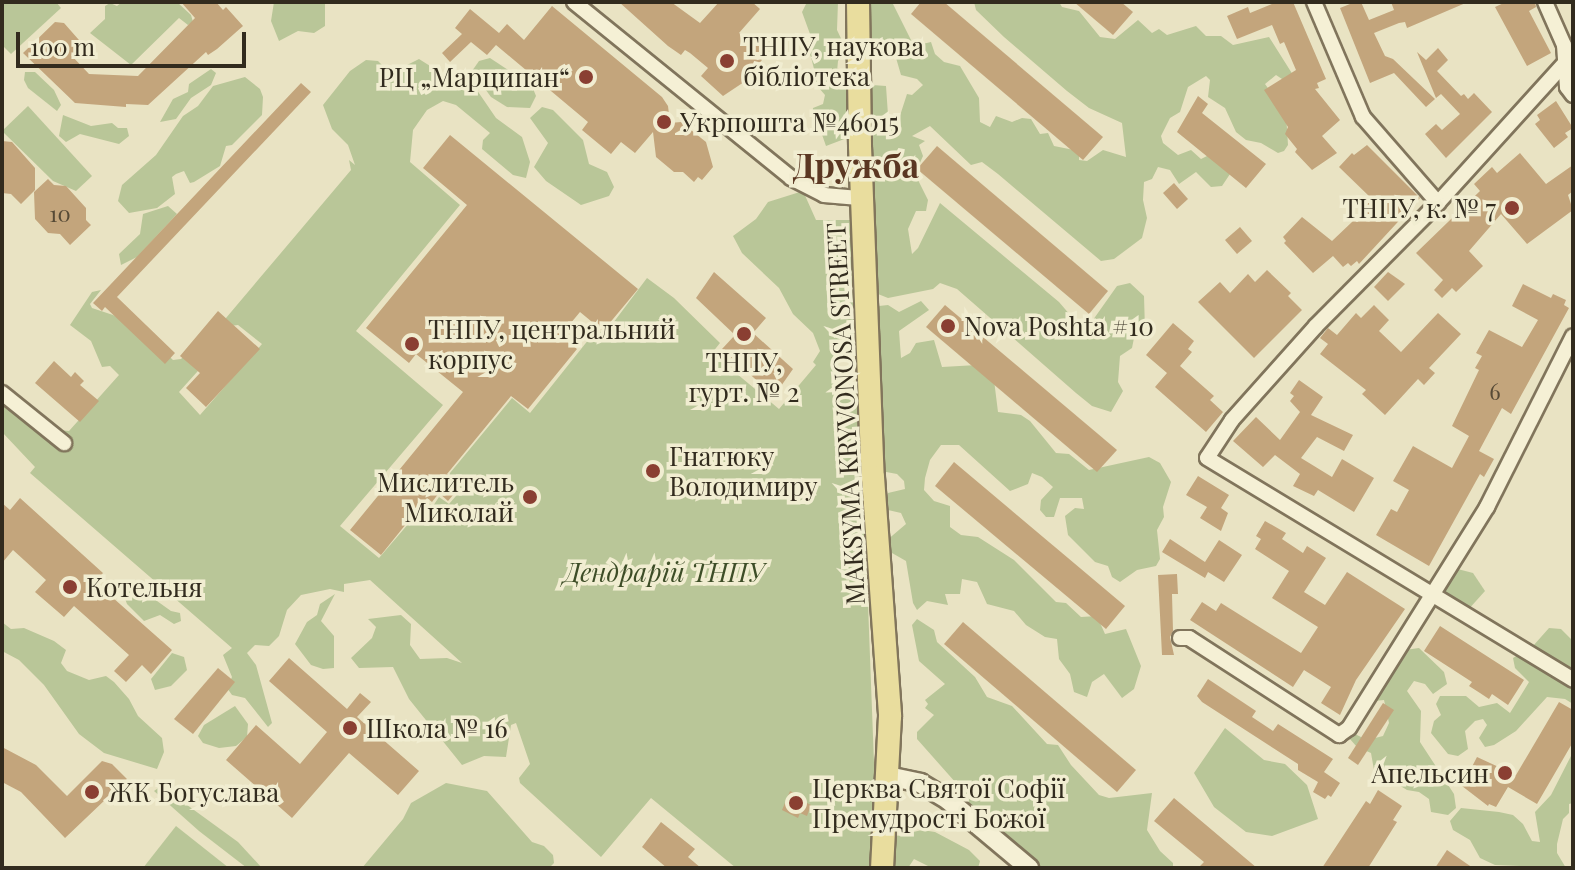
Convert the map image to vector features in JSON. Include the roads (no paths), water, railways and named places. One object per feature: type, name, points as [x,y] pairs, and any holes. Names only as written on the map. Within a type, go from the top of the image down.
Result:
[{"type":"main road","name":"MAKSYMA KRYVONOSA STREET","points":[[858,2],[873,477],[888,676],[888,776],[882,868]]},
{"type":"main road","points":[[888,776],[920,783],[948,800],[1029,868]]},
{"type":"street","points":[[574,2],[791,178],[824,195],[862,198]]},
{"type":"street","points":[[1314,2],[1363,117],[1438,203]]},
{"type":"street","points":[[1545,2],[1569,57],[1567,87],[1573,95]]},
{"type":"street","points":[[1569,57],[1438,203],[1316,326],[1232,420],[1207,458],[1573,680]]},
{"type":"street","points":[[1180,638],[1189,638],[1339,735],[1349,728],[1487,507],[1573,336]]},
{"type":"street","points":[[2,393],[64,443]]},
{"type":"place","name":"ТНПУ, наукова бібліотека","points":[[727,61]]},
{"type":"place","name":"РЦ „Марципан“","points":[[586,77]]},
{"type":"place","name":"Укрпошта №46015","points":[[664,122]]},
{"type":"place","name":"ТНПУ, к. № 7","points":[[1512,208]]},
{"type":"place","name":"Nova Poshta #10","points":[[948,326]]},
{"type":"place","name":"ТНПУ, гурт. № 2","points":[[744,334]]},
{"type":"place","name":"ТНПУ, центральний корпус","points":[[412,344]]},
{"type":"place","name":"Гнатюку Володимиру","points":[[653,471]]},
{"type":"place","name":"Мислитель Миколай","points":[[530,497]]},
{"type":"place","name":"Котельня","points":[[70,587]]},
{"type":"place","name":"Школа № 16","points":[[350,728]]},
{"type":"place","name":"Апельсин","points":[[1505,773]]},
{"type":"place","name":"ЖК Богуслава","points":[[92,792]]},
{"type":"place","name":"Церква Святої Софії Премудрості Божої","points":[[796,803]]},
{"type":"district","name":"Дружба","points":[[856,165]]},
{"type":"park label","name":"Дендрарій ТНПУ","points":[[664,572]]}]
